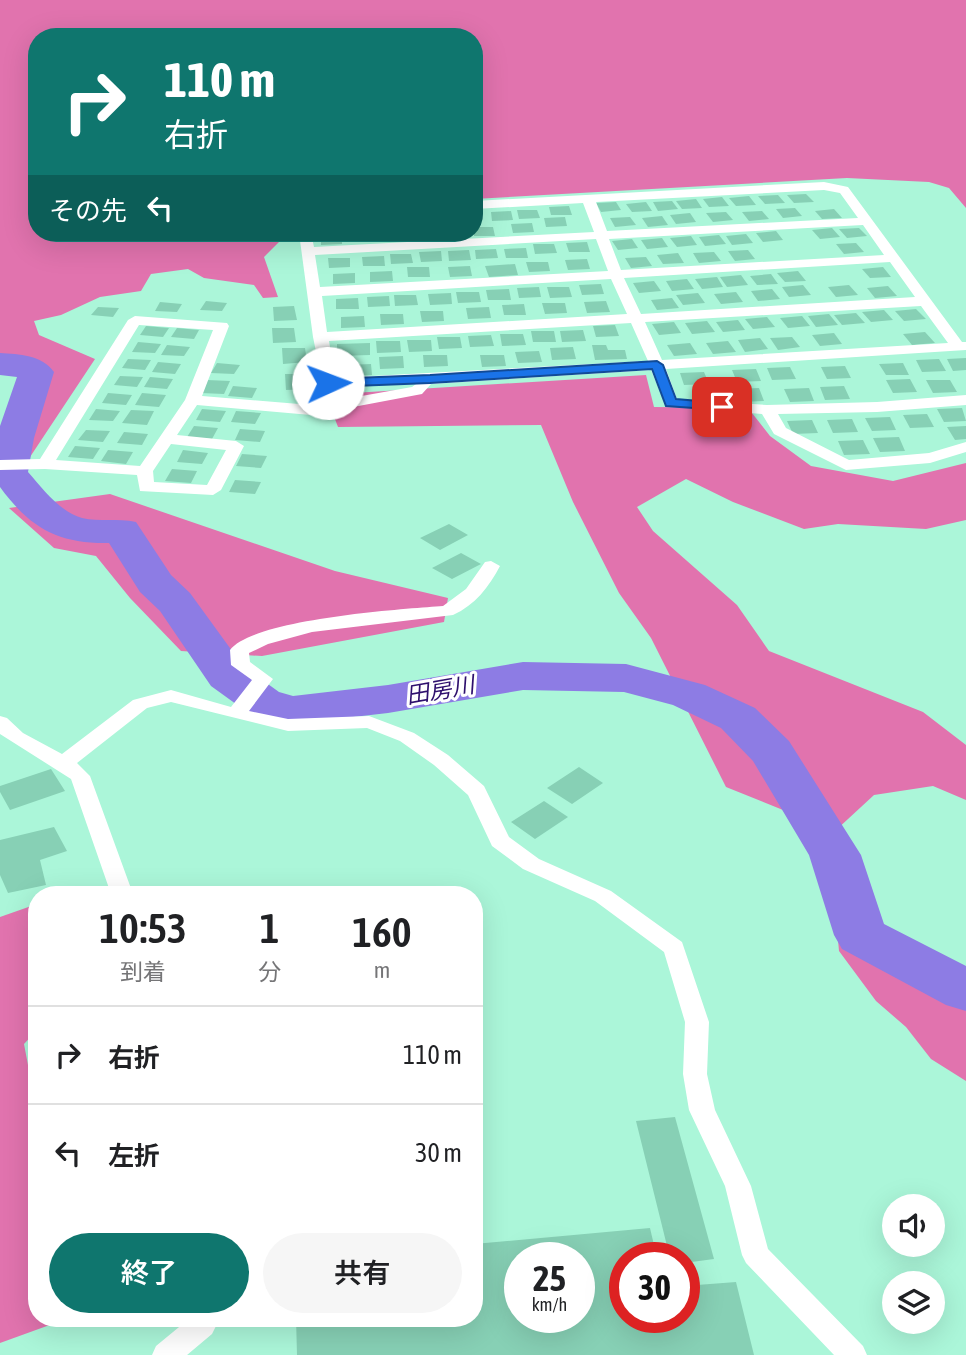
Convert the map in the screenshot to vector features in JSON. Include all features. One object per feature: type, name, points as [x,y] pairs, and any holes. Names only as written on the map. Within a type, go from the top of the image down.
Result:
[{"type":"street","points":[[483,204],[824,186],[844,190],[962,346]]},
{"type":"street","points":[[588,198],[616,275],[657,365],[670,403],[767,410],[877,407],[966,400]]},
{"type":"street","points":[[307,251],[867,221]]},
{"type":"street","points":[[306,242],[328,383],[962,346]]},
{"type":"street","points":[[314,292],[896,258]]},
{"type":"street","points":[[320,337],[926,301]]},
{"type":"street","points":[[38,465],[135,320],[222,326],[193,400],[145,471],[146,486],[213,490],[236,446],[167,439]]},
{"type":"street","points":[[193,400],[311,410],[417,391],[430,379]]},
{"type":"street","points":[[767,410],[780,431],[846,465],[930,458],[966,447]]},
{"type":"street","points":[[0,465],[145,471]]},
{"type":"street","points":[[239,710],[263,679],[241,665],[239,650],[256,640],[340,621],[447,611],[459,606],[485,579],[491,566]]},
{"type":"street","points":[[65,762],[140,704],[171,695],[239,710],[288,725],[369,722],[407,737],[441,760],[477,791],[500,841],[531,864],[603,896],[674,948],[697,1022],[695,1074],[702,1110],[738,1186],[756,1255],[853,1355]]},
{"type":"street","points":[[0,722],[6,730],[65,762],[80,776],[119,886]]},
{"type":"street","points":[[166,1355],[200,1327]]},
{"type":"shaded area","points":[[0,0],[966,0],[966,208],[949,188],[929,182],[847,178],[483,198],[483,28],[28,28],[28,242],[279,242],[264,257],[278,297],[263,298],[254,285],[204,278],[188,269],[151,274],[141,291],[100,297],[61,315],[34,321],[39,335],[95,359],[30,457],[1,450],[38,373],[31,362],[0,358]]},
{"type":"shaded area","points":[[646,375],[654,407],[748,408],[770,436],[811,466],[893,481],[966,463],[966,520],[926,529],[838,524],[804,529],[733,502],[686,479],[637,507],[653,531],[737,605],[769,651],[923,712],[966,745],[966,800],[933,786],[874,795],[835,831],[726,787],[651,638],[619,593],[573,502],[541,425],[338,427],[330,406],[353,393]]},
{"type":"shaded area","points":[[110,494],[335,571],[448,598],[444,622],[262,656],[181,651],[130,598],[96,556],[54,548],[9,508]]},
{"type":"shaded area","points":[[28,907],[28,1040],[24,1044],[28,1065],[28,1327],[44,1327],[0,1343],[0,917]]},
{"type":"shaded area","points":[[855,916],[966,989],[966,1081],[931,1059],[906,1027],[876,1001],[839,951],[836,918]]},
{"type":"building","points":[[806,194],[814,202],[794,203],[787,195]]},
{"type":"building","points":[[778,195],[785,203],[765,204],[758,196]]},
{"type":"building","points":[[749,196],[756,205],[736,206],[729,198]]},
{"type":"building","points":[[722,197],[729,206],[709,207],[703,199]]},
{"type":"building","points":[[696,199],[702,208],[682,209],[676,201]]},
{"type":"building","points":[[672,201],[678,209],[658,211],[653,202]]},
{"type":"building","points":[[616,202],[621,210],[601,212],[596,203]]},
{"type":"building","points":[[646,202],[652,211],[632,212],[626,204]]},
{"type":"building","points":[[569,206],[572,215],[551,215],[549,207]]},
{"type":"building","points":[[795,208],[802,216],[783,218],[776,209]]},
{"type":"building","points":[[834,209],[842,218],[822,219],[815,211]]},
{"type":"building","points":[[517,210],[537,210],[540,218],[519,219]]},
{"type":"building","points":[[511,211],[513,220],[492,221],[491,212]]},
{"type":"building","points":[[762,211],[769,219],[749,221],[742,212]]},
{"type":"building","points":[[726,212],[733,220],[713,222],[706,213]]},
{"type":"building","points":[[690,213],[696,222],[676,224],[670,215]]},
{"type":"building","points":[[662,216],[668,225],[648,227],[642,218]]},
{"type":"building","points":[[565,217],[567,226],[546,227],[544,218]]},
{"type":"building","points":[[630,217],[636,225],[615,227],[610,218]]},
{"type":"building","points":[[532,223],[534,232],[513,233],[511,224]]},
{"type":"building","points":[[483,227],[493,227],[495,236],[483,236]]},
{"type":"building","points":[[832,228],[840,237],[820,239],[812,230]]},
{"type":"building","points":[[859,228],[867,236],[847,238],[839,229]]},
{"type":"building","points":[[776,231],[783,240],[763,242],[756,233]]},
{"type":"building","points":[[746,234],[753,243],[732,245],[726,236]]},
{"type":"building","points":[[719,235],[726,244],[705,246],[699,237]]},
{"type":"building","points":[[691,236],[697,245],[677,247],[670,238]]},
{"type":"building","points":[[662,238],[668,247],[647,249],[641,240]]},
{"type":"building","points":[[632,239],[638,248],[618,250],[612,241]]},
{"type":"building","points":[[321,242],[342,242],[342,244],[321,245]]},
{"type":"building","points":[[587,242],[590,252],[569,252],[566,243]]},
{"type":"building","points":[[856,243],[864,252],[844,254],[836,244]]},
{"type":"building","points":[[533,244],[554,244],[557,253],[535,254]]},
{"type":"building","points":[[526,248],[528,258],[506,258],[504,249]]},
{"type":"building","points":[[496,249],[498,258],[476,259],[475,250]]},
{"type":"building","points":[[469,250],[471,260],[449,261],[448,251]]},
{"type":"building","points":[[748,250],[755,259],[735,261],[728,251]]},
{"type":"building","points":[[441,251],[442,261],[421,262],[419,252]]},
{"type":"building","points":[[714,252],[721,261],[699,263],[693,253]]},
{"type":"building","points":[[678,253],[684,263],[663,264],[657,255]]},
{"type":"building","points":[[390,254],[411,254],[413,263],[391,264]]},
{"type":"building","points":[[384,256],[385,266],[363,266],[362,257]]},
{"type":"building","points":[[646,257],[652,266],[631,268],[625,258]]},
{"type":"building","points":[[328,258],[350,258],[350,267],[329,268]]},
{"type":"building","points":[[587,259],[590,269],[568,270],[565,260]]},
{"type":"building","points":[[526,262],[548,262],[550,271],[529,272]]},
{"type":"building","points":[[515,264],[518,275],[489,277],[485,266]]},
{"type":"building","points":[[470,266],[472,276],[450,277],[448,267]]},
{"type":"building","points":[[407,267],[429,267],[430,277],[408,277]]},
{"type":"building","points":[[883,267],[891,277],[870,278],[862,269]]},
{"type":"building","points":[[392,271],[393,281],[370,282],[370,272]]},
{"type":"building","points":[[798,271],[806,281],[785,282],[777,273]]},
{"type":"building","points":[[355,273],[355,283],[333,284],[333,274]]},
{"type":"building","points":[[771,274],[778,284],[757,285],[750,276]]},
{"type":"building","points":[[741,275],[748,285],[727,287],[720,277]]},
{"type":"building","points":[[717,277],[723,287],[702,289],[695,279]]},
{"type":"building","points":[[687,279],[694,289],[672,291],[666,281]]},
{"type":"building","points":[[654,281],[661,291],[639,293],[633,283]]},
{"type":"building","points":[[601,284],[604,294],[582,295],[579,285]]},
{"type":"building","points":[[803,285],[811,295],[789,297],[782,287]]},
{"type":"building","points":[[849,285],[858,295],[836,297],[828,287]]},
{"type":"building","points":[[888,286],[897,296],[875,298],[867,288]]},
{"type":"building","points":[[539,287],[541,297],[519,298],[517,288]]},
{"type":"building","points":[[547,287],[569,287],[572,297],[550,298]]},
{"type":"building","points":[[509,289],[511,300],[488,300],[486,290]]},
{"type":"building","points":[[772,289],[780,299],[758,301],[751,291]]},
{"type":"building","points":[[456,292],[479,292],[481,302],[458,303]]},
{"type":"building","points":[[736,292],[743,302],[721,304],[714,294]]},
{"type":"building","points":[[451,293],[452,304],[430,305],[428,294]]},
{"type":"building","points":[[698,293],[705,303],[683,305],[676,295]]},
{"type":"building","points":[[394,295],[416,295],[418,305],[395,306]]},
{"type":"building","points":[[389,296],[390,306],[368,307],[367,297]]},
{"type":"building","points":[[358,298],[359,309],[336,309],[336,299]]},
{"type":"building","points":[[672,298],[679,308],[657,310],[651,300]]},
{"type":"building","points":[[206,301],[227,303],[222,311],[200,310]]},
{"type":"building","points":[[606,301],[610,312],[587,313],[584,302]]},
{"type":"building","points":[[160,302],[182,304],[177,312],[155,311]]},
{"type":"building","points":[[542,303],[565,303],[567,313],[545,314]]},
{"type":"building","points":[[524,304],[526,315],[504,315],[502,305]]},
{"type":"building","points":[[294,306],[297,320],[274,321],[273,307]]},
{"type":"building","points":[[98,307],[119,308],[113,317],[91,315]]},
{"type":"building","points":[[489,307],[491,318],[468,319],[466,308]]},
{"type":"building","points":[[916,309],[926,319],[904,321],[895,311]]},
{"type":"building","points":[[884,310],[893,320],[871,322],[862,312]]},
{"type":"building","points":[[420,311],[443,311],[444,321],[422,322]]},
{"type":"building","points":[[856,313],[865,323],[842,325],[834,315]]},
{"type":"building","points":[[380,314],[403,314],[404,324],[381,325]]},
{"type":"building","points":[[829,314],[838,325],[816,327],[808,316]]},
{"type":"building","points":[[364,316],[365,327],[341,328],[341,317]]},
{"type":"building","points":[[802,316],[810,326],[788,328],[780,318]]},
{"type":"building","points":[[767,317],[775,327],[753,329],[745,319]]},
{"type":"building","points":[[738,320],[745,330],[723,332],[716,322]]},
{"type":"building","points":[[707,321],[715,332],[692,334],[685,323]]},
{"type":"building","points":[[674,322],[681,333],[659,335],[652,324]]},
{"type":"building","points":[[615,325],[619,336],[596,337],[593,326]]},
{"type":"building","points":[[146,326],[169,328],[163,337],[140,335]]},
{"type":"building","points":[[177,328],[199,330],[194,339],[171,337]]},
{"type":"building","points":[[272,328],[294,328],[296,342],[273,343]]},
{"type":"building","points":[[583,330],[586,341],[562,342],[560,331]]},
{"type":"building","points":[[531,331],[554,331],[556,342],[533,342]]},
{"type":"building","points":[[925,332],[935,343],[912,345],[903,334]]},
{"type":"building","points":[[834,333],[842,344],[820,346],[812,335]]},
{"type":"building","points":[[500,334],[523,334],[526,345],[502,346]]},
{"type":"building","points":[[491,335],[494,346],[470,347],[468,336]]},
{"type":"building","points":[[437,337],[460,337],[462,348],[439,349]]},
{"type":"building","points":[[792,337],[800,347],[778,350],[770,338]]},
{"type":"building","points":[[760,338],[768,349],[745,352],[738,340]]},
{"type":"building","points":[[407,340],[431,340],[432,351],[409,352]]},
{"type":"building","points":[[376,341],[400,341],[401,352],[377,353]]},
{"type":"building","points":[[728,341],[736,352],[713,354],[706,343]]},
{"type":"building","points":[[138,342],[161,344],[155,353],[132,352]]},
{"type":"building","points":[[370,343],[370,355],[337,356],[337,344]]},
{"type":"building","points":[[690,343],[697,354],[674,356],[667,345]]},
{"type":"building","points":[[167,345],[190,347],[184,356],[161,355]]},
{"type":"building","points":[[592,345],[606,345],[608,350],[625,350],[627,359],[595,360]]},
{"type":"building","points":[[573,347],[576,359],[552,360],[550,348]]},
{"type":"building","points":[[282,348],[305,348],[307,362],[283,364]]},
{"type":"building","points":[[539,351],[542,362],[518,363],[515,352]]},
{"type":"building","points":[[423,355],[447,355],[448,366],[424,367]]},
{"type":"building","points":[[480,355],[504,355],[506,366],[482,367]]},
{"type":"building","points":[[403,356],[404,368],[380,369],[379,357]]},
{"type":"building","points":[[966,358],[966,370],[953,371],[947,359]]},
{"type":"building","points":[[128,359],[151,360],[145,370],[122,368]]},
{"type":"building","points":[[939,359],[946,371],[922,372],[916,360]]},
{"type":"building","points":[[158,362],[181,364],[175,374],[152,372]]},
{"type":"building","points":[[217,363],[240,365],[234,374],[211,373]]},
{"type":"building","points":[[903,363],[909,375],[886,375],[879,364]]},
{"type":"building","points":[[371,364],[372,375],[347,376],[347,365]]},
{"type":"building","points":[[845,366],[851,378],[827,379],[821,367]]},
{"type":"building","points":[[790,367],[796,379],[772,380],[767,368]]},
{"type":"building","points":[[756,369],[761,381],[737,382],[732,370]]},
{"type":"building","points":[[704,372],[709,384],[684,385],[680,373]]},
{"type":"building","points":[[285,374],[308,374],[311,389],[286,390]]},
{"type":"building","points":[[120,376],[143,377],[137,387],[114,385]]},
{"type":"building","points":[[150,377],[173,379],[167,389],[144,387]]},
{"type":"building","points":[[910,379],[917,392],[893,393],[886,380]]},
{"type":"building","points":[[207,380],[230,381],[224,394],[201,393]]},
{"type":"building","points":[[926,380],[950,380],[957,392],[933,393]]},
{"type":"building","points":[[233,386],[257,388],[252,398],[228,396]]},
{"type":"building","points":[[844,386],[850,399],[825,400],[820,387]]},
{"type":"building","points":[[699,388],[723,388],[728,400],[704,401]]},
{"type":"building","points":[[759,388],[764,401],[739,402],[734,389]]},
{"type":"building","points":[[809,388],[814,401],[790,402],[784,389]]},
{"type":"building","points":[[108,393],[132,395],[126,405],[102,403]]},
{"type":"building","points":[[142,393],[166,395],[159,407],[135,405]]},
{"type":"building","points":[[962,408],[966,421],[944,422],[937,409]]},
{"type":"building","points":[[96,409],[120,411],[113,421],[89,420]]},
{"type":"building","points":[[202,409],[226,411],[220,422],[196,420]]},
{"type":"building","points":[[131,410],[154,411],[147,425],[122,423]]},
{"type":"building","points":[[236,411],[261,413],[255,424],[231,422]]},
{"type":"building","points":[[927,414],[934,427],[910,428],[903,415]]},
{"type":"building","points":[[890,417],[896,430],[872,431],[865,418]]},
{"type":"building","points":[[852,419],[858,432],[833,433],[827,420]]},
{"type":"building","points":[[812,420],[818,433],[793,434],[787,421]]},
{"type":"building","points":[[194,426],[218,428],[212,439],[187,437]]},
{"type":"building","points":[[966,426],[966,439],[955,440],[947,427]]},
{"type":"building","points":[[240,429],[265,431],[260,442],[235,440]]},
{"type":"building","points":[[86,430],[110,431],[103,442],[78,440]]},
{"type":"building","points":[[124,432],[148,434],[142,445],[117,443]]},
{"type":"building","points":[[899,437],[905,451],[880,452],[873,438]]},
{"type":"building","points":[[863,440],[870,454],[844,455],[838,441]]},
{"type":"building","points":[[75,446],[100,448],[93,459],[68,457]]},
{"type":"building","points":[[108,450],[133,452],[126,464],[101,461]]},
{"type":"building","points":[[183,450],[208,453],[202,464],[177,462]]},
{"type":"building","points":[[242,454],[267,456],[261,468],[236,466]]},
{"type":"building","points":[[172,469],[197,471],[191,483],[165,481]]},
{"type":"building","points":[[235,480],[261,482],[255,494],[229,492]]},
{"type":"building","points":[[449,524],[468,535],[440,550],[420,538]]},
{"type":"building","points":[[461,553],[481,564],[452,579],[432,568]]},
{"type":"building","points":[[579,767],[603,783],[572,804],[547,788]]},
{"type":"building","points":[[51,769],[65,791],[10,810],[0,792],[0,786]]},
{"type":"building","points":[[544,801],[568,817],[535,839],[511,822]]},
{"type":"building","points":[[54,827],[67,851],[40,860],[46,885],[28,886],[28,889],[8,893],[0,875],[0,840]]},
{"type":"building","points":[[675,1117],[714,1259],[700,1261],[700,1242],[666,1242],[636,1121]]},
{"type":"building","points":[[650,1228],[653,1242],[609,1242],[609,1333],[700,1333],[700,1285],[736,1282],[754,1355],[297,1355],[296,1327],[483,1327],[483,1243]]},
{"type":"waterway","name":"田房川","points":[[0,364],[20,365],[36,372],[15,438],[9,472],[21,488],[44,512],[71,528],[122,531],[155,583],[175,602],[227,676],[263,702],[292,710],[388,699],[523,676],[626,678],[689,695],[738,718],[772,752],[835,855],[861,935],[966,991]]},
{"type":"route","points":[[328,383],[657,365],[670,403],[722,407]]}]
